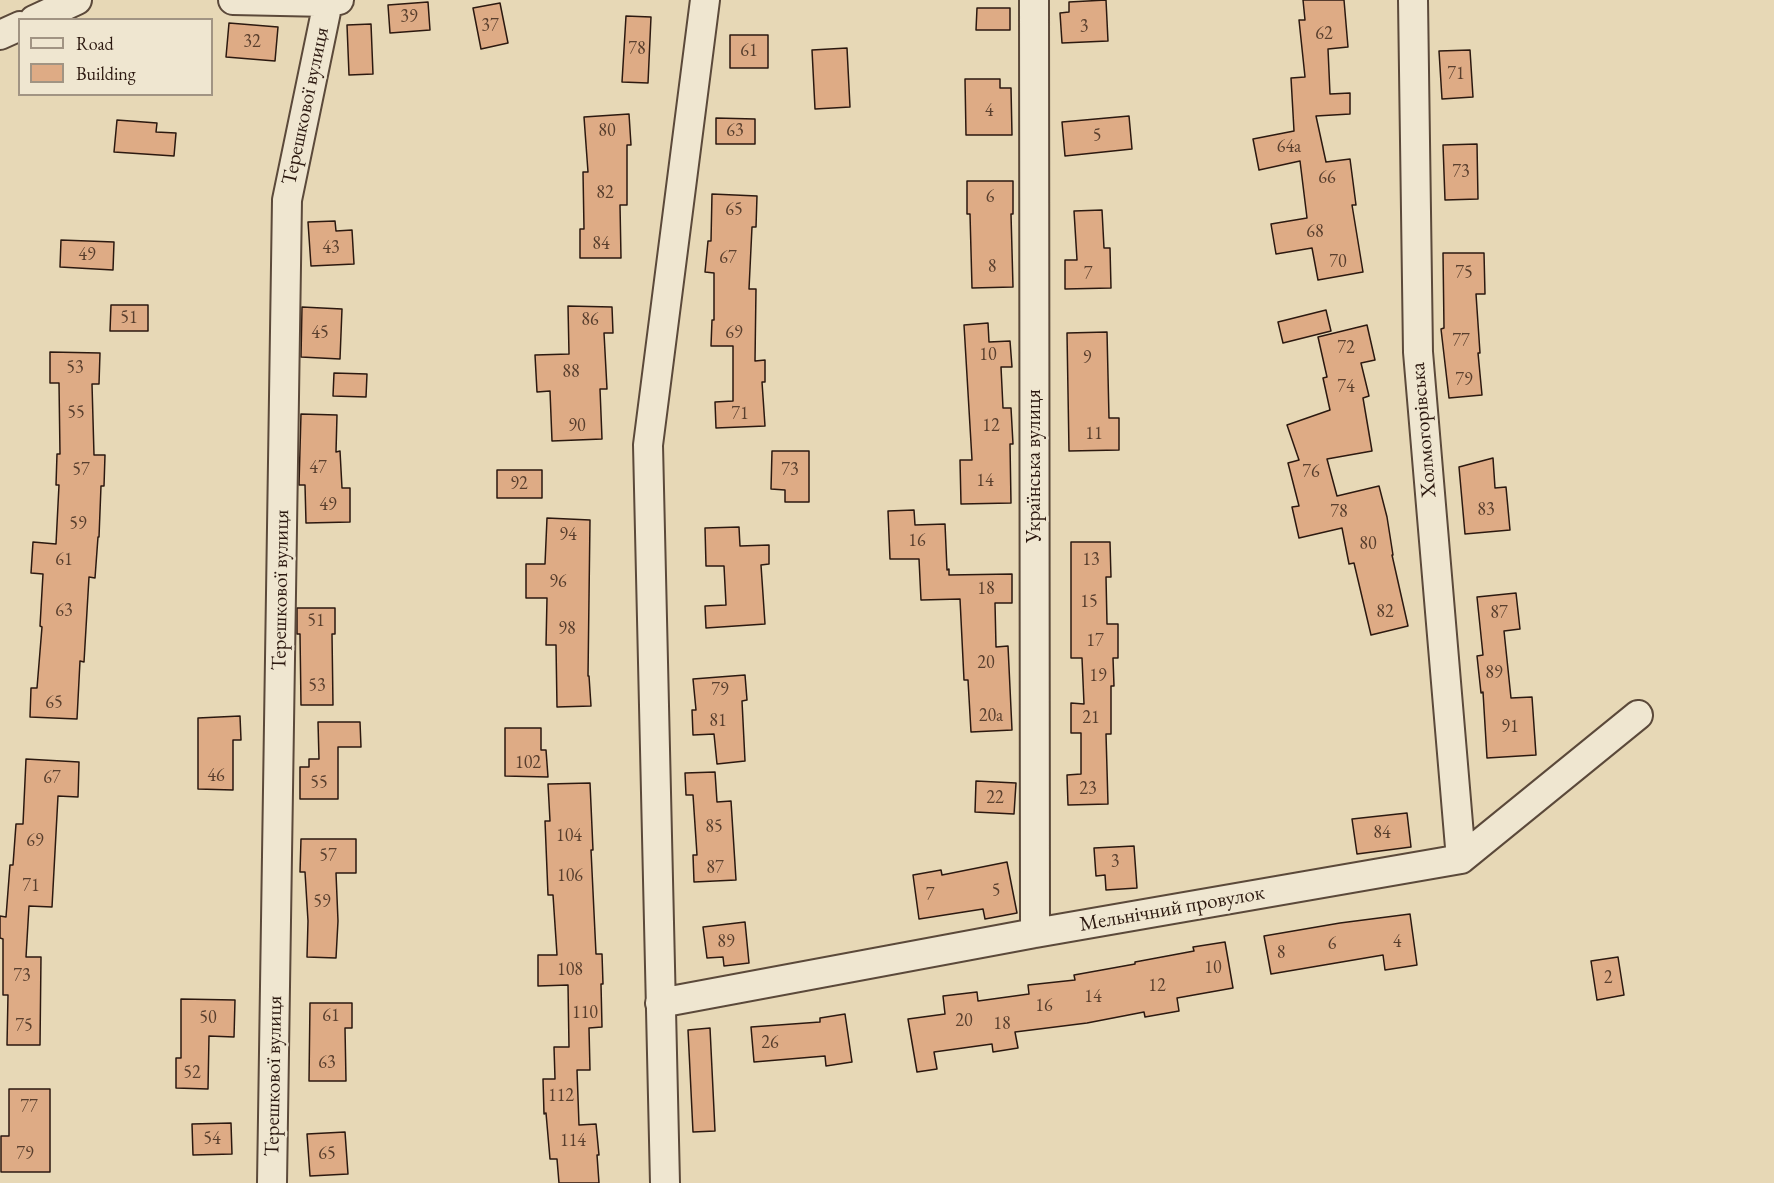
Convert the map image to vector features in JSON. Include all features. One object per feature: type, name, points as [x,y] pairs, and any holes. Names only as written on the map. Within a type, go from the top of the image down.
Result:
[{"type":"street","points":[[38,18],[77,0]]},
{"type":"street","points":[[233,0],[333,1]]},
{"type":"street","points":[[664,1183],[648,445],[705,0]]},
{"type":"street","name":"Українська вулиця","points":[[1034,0],[1035,933]]},
{"type":"street","name":"Холмогорівська","points":[[1413,0],[1418,352],[1461,859]]},
{"type":"street","name":"Терешкової вулиця","points":[[272,1183],[287,200],[333,1]]},
{"type":"street","points":[[0,35],[18,27]]},
{"type":"street","name":"Мельнiчний провулок","points":[[660,1003],[1035,933],[1461,859],[1638,716]]},
{"type":"building","points":[[1106,0],[1108,41],[1062,43],[1060,13],[1069,12],[1069,2]]},
{"type":"building","points":[[1303,0],[1344,0],[1348,47],[1328,49],[1330,94],[1350,93],[1350,114],[1316,116],[1326,162],[1350,159],[1356,205],[1352,205],[1363,272],[1318,280],[1312,248],[1276,254],[1271,224],[1307,218],[1300,161],[1259,170],[1253,139],[1294,131],[1291,78],[1305,77],[1299,20],[1305,20]]},
{"type":"building","points":[[428,2],[430,30],[390,33],[388,5]]},
{"type":"building","points":[[500,3],[508,43],[481,49],[473,8]]},
{"type":"building","points":[[977,8],[1010,8],[1010,30],[976,30]]},
{"type":"building","points":[[626,16],[651,17],[648,83],[622,82]]},
{"type":"building","points":[[229,23],[278,27],[275,61],[226,57]]},
{"type":"building","points":[[371,24],[373,74],[349,75],[347,25]]},
{"type":"building","points":[[730,35],[768,35],[768,68],[730,68]]},
{"type":"building","points":[[847,48],[850,107],[815,109],[812,50]]},
{"type":"building","points":[[1470,50],[1473,97],[1442,99],[1439,51]]},
{"type":"building","points":[[965,79],[1000,79],[1000,88],[1011,88],[1012,135],[966,135]]},
{"type":"building","points":[[629,114],[631,145],[627,145],[627,205],[620,205],[621,258],[580,258],[580,229],[584,229],[583,172],[588,172],[584,117]]},
{"type":"building","points":[[1129,116],[1132,149],[1065,156],[1062,122]]},
{"type":"building","points":[[716,118],[755,119],[755,144],[716,144]]},
{"type":"building","points":[[117,120],[157,123],[156,132],[176,133],[174,156],[114,152]]},
{"type":"building","points":[[1477,144],[1478,199],[1445,200],[1443,145]]},
{"type":"building","points":[[967,181],[1013,181],[1013,214],[1011,214],[1013,287],[972,288]]},
{"type":"building","points":[[712,194],[757,196],[756,227],[752,227],[749,289],[756,289],[755,361],[765,360],[765,382],[762,382],[765,426],[716,428],[715,402],[733,401],[733,346],[711,346],[712,320],[714,320],[714,273],[705,272],[708,241],[711,241]]},
{"type":"building","points":[[1102,210],[1104,248],[1110,248],[1111,288],[1065,289],[1065,260],[1077,260],[1074,211]]},
{"type":"building","points":[[335,221],[336,231],[352,230],[354,264],[311,266],[308,222]]},
{"type":"building","points":[[61,240],[114,242],[113,270],[60,267]]},
{"type":"building","points":[[1443,253],[1484,253],[1485,294],[1476,294],[1482,395],[1449,398],[1441,329],[1444,328]]},
{"type":"building","points":[[111,305],[148,305],[148,331],[110,331]]},
{"type":"building","points":[[568,306],[612,307],[613,333],[604,333],[607,389],[600,389],[602,439],[552,441],[550,391],[537,392],[535,355],[569,354]]},
{"type":"building","points":[[302,307],[342,309],[340,359],[301,357]]},
{"type":"building","points":[[1326,310],[1331,331],[1283,343],[1278,322]]},
{"type":"building","points":[[988,323],[989,342],[1010,341],[1012,367],[1001,367],[1003,408],[1011,408],[1013,444],[1010,444],[1011,503],[961,504],[960,460],[972,460],[964,325]]},
{"type":"building","points":[[1367,325],[1375,360],[1361,363],[1369,396],[1363,398],[1372,451],[1327,459],[1337,496],[1379,486],[1387,517],[1392,555],[1408,626],[1371,635],[1354,563],[1349,564],[1342,528],[1299,538],[1292,507],[1299,506],[1288,463],[1299,460],[1287,425],[1330,410],[1323,378],[1327,377],[1318,337]]},
{"type":"building","points":[[1107,332],[1109,418],[1119,418],[1119,450],[1069,451],[1067,333]]},
{"type":"building","points":[[50,352],[100,353],[99,384],[92,384],[94,455],[105,455],[104,486],[101,486],[95,578],[89,577],[84,662],[80,661],[77,719],[30,717],[31,688],[37,688],[43,574],[31,573],[33,542],[56,544],[59,485],[56,485],[57,454],[60,454],[59,383],[50,383]]},
{"type":"building","points":[[334,373],[367,374],[366,397],[333,396]]},
{"type":"building","points":[[301,414],[337,415],[336,452],[340,451],[342,488],[350,488],[350,522],[306,523],[305,485],[299,485]]},
{"type":"building","points":[[772,451],[809,451],[809,502],[785,502],[785,490],[771,489]]},
{"type":"building","points":[[1493,458],[1495,488],[1506,487],[1510,530],[1465,534],[1459,467]]},
{"type":"building","points":[[497,470],[542,470],[542,498],[497,498]]},
{"type":"building","points":[[914,510],[915,525],[945,524],[949,575],[1012,574],[1012,603],[995,603],[996,647],[1008,646],[1012,730],[971,732],[968,680],[964,680],[960,599],[921,600],[919,559],[890,559],[888,511]]},
{"type":"building","points":[[547,518],[590,520],[588,676],[591,706],[557,707],[556,645],[546,645],[547,598],[526,598],[526,564],[545,564]]},
{"type":"building","points":[[739,527],[740,546],[769,545],[769,564],[761,565],[765,624],[706,628],[705,606],[726,605],[724,566],[706,566],[705,528]]},
{"type":"building","points":[[1071,542],[1110,542],[1111,577],[1106,577],[1107,624],[1118,624],[1118,658],[1113,658],[1111,734],[1106,734],[1108,804],[1068,805],[1067,775],[1081,774],[1081,733],[1071,733],[1071,703],[1084,704],[1082,658],[1071,658]]},
{"type":"building","points":[[1516,593],[1520,629],[1504,631],[1511,698],[1532,697],[1536,755],[1487,758],[1483,692],[1481,693],[1477,656],[1483,655],[1477,597]]},
{"type":"building","points":[[297,608],[335,608],[335,634],[332,634],[333,705],[301,705],[300,634],[297,634]]},
{"type":"building","points":[[745,675],[747,700],[742,701],[745,761],[717,764],[714,734],[693,735],[692,710],[696,710],[693,679]]},
{"type":"building","points":[[240,716],[241,740],[233,740],[233,790],[198,789],[198,718]]},
{"type":"building","points":[[318,722],[360,722],[361,747],[338,747],[338,799],[300,799],[300,767],[309,767],[309,759],[319,759]]},
{"type":"building","points":[[505,728],[541,728],[541,750],[546,750],[548,777],[505,776]]},
{"type":"building","points":[[26,759],[79,762],[78,797],[58,796],[52,907],[29,906],[26,957],[41,957],[40,1045],[7,1045],[8,995],[3,995],[3,939],[0,938],[0,916],[6,917],[16,824],[23,824]]},
{"type":"building","points":[[715,772],[717,802],[731,801],[736,880],[694,882],[693,855],[697,855],[693,795],[686,795],[685,773]]},
{"type":"building","points":[[976,781],[1016,783],[1014,814],[975,812]]},
{"type":"building","points":[[590,783],[596,954],[602,954],[602,1027],[589,1028],[590,1070],[577,1070],[579,1125],[596,1124],[599,1183],[559,1183],[557,1159],[550,1159],[546,1113],[544,1114],[543,1079],[555,1079],[554,1047],[569,1047],[568,985],[538,986],[538,955],[557,955],[553,895],[548,895],[545,821],[550,821],[548,784]]},
{"type":"building","points":[[1407,813],[1411,847],[1357,854],[1352,819]]},
{"type":"building","points":[[301,839],[356,839],[356,873],[336,873],[338,921],[336,958],[307,957],[308,921],[305,872],[300,872]]},
{"type":"building","points":[[1134,846],[1137,888],[1106,890],[1105,875],[1096,876],[1094,848]]},
{"type":"building","points":[[1007,862],[1017,913],[985,919],[983,909],[919,919],[913,875],[941,870],[942,875]]},
{"type":"building","points":[[1410,914],[1417,965],[1385,970],[1383,955],[1271,974],[1264,936]]},
{"type":"building","points":[[745,922],[749,963],[724,966],[723,957],[707,958],[703,927]]},
{"type":"building","points":[[1225,942],[1233,988],[1177,998],[1179,1011],[1145,1017],[1144,1012],[1087,1023],[1015,1032],[1018,1048],[993,1052],[992,1044],[934,1052],[937,1069],[917,1072],[908,1019],[945,1014],[943,996],[977,992],[978,1001],[1029,994],[1028,985],[1075,980],[1074,975],[1135,964],[1135,962],[1194,951],[1193,947]]},
{"type":"building","points":[[1618,957],[1624,995],[1597,1000],[1591,961]]},
{"type":"building","points":[[181,999],[235,1000],[234,1037],[209,1036],[208,1089],[176,1088],[176,1058],[181,1058]]},
{"type":"building","points":[[310,1003],[352,1003],[352,1028],[345,1028],[346,1081],[309,1081]]},
{"type":"building","points":[[845,1014],[852,1062],[826,1066],[825,1056],[754,1062],[751,1027],[820,1022],[820,1018]]},
{"type":"building","points":[[710,1028],[715,1131],[693,1132],[688,1030]]},
{"type":"building","points":[[9,1089],[50,1089],[50,1172],[1,1172],[1,1136],[9,1136]]},
{"type":"building","points":[[231,1123],[232,1154],[193,1155],[192,1124]]},
{"type":"building","points":[[345,1132],[348,1174],[310,1176],[307,1134]]}]
